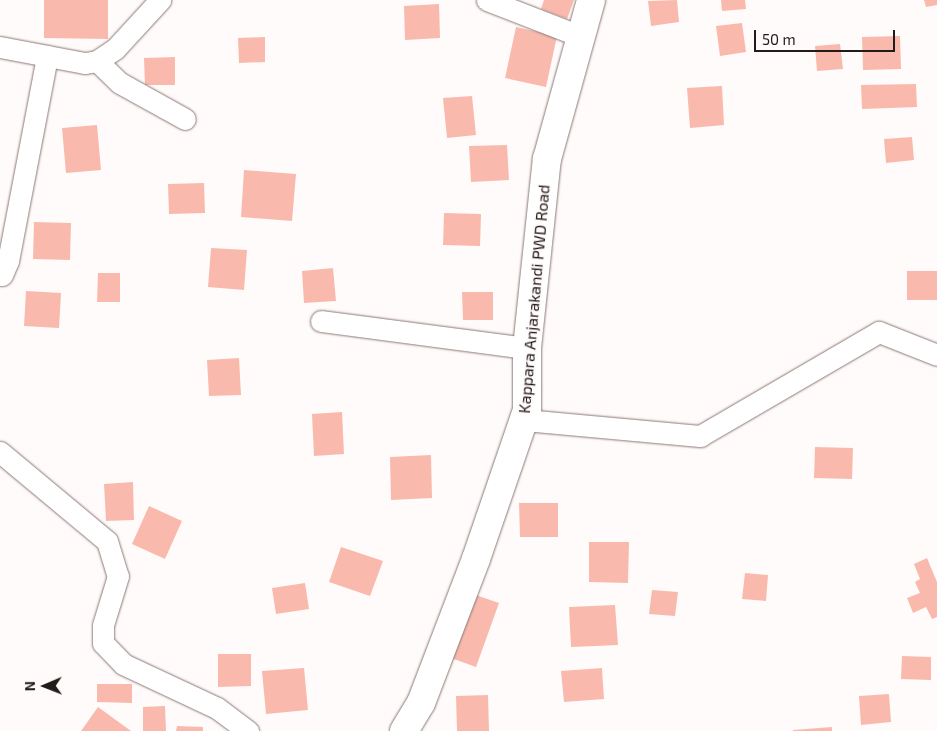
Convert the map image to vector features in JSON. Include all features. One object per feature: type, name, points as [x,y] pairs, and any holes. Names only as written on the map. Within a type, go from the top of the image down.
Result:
[{"type":"main road","name":"Kappara Anjarakandi PWD Road","points":[[404,731],[421,703],[476,559],[524,420],[526,410],[527,348],[546,159],[590,0]]},
{"type":"street","points":[[0,47],[85,63],[97,61],[115,49],[160,0]]},
{"type":"street","points":[[487,0],[580,36]]},
{"type":"street","points":[[2,275],[8,261],[47,56]]},
{"type":"street","points":[[97,61],[120,83],[185,119]]},
{"type":"street","points":[[321,321],[527,348]]},
{"type":"street","points":[[524,420],[700,436],[879,332],[937,355]]},
{"type":"street","points":[[0,452],[107,541],[118,576],[103,626],[103,643],[122,664],[217,708],[248,731]]},
{"type":"building","points":[[44,0],[108,0],[108,39],[44,38]]},
{"type":"building","points":[[544,0],[574,0],[567,19],[541,9]]},
{"type":"building","points":[[677,0],[679,22],[651,26],[648,1]]},
{"type":"building","points":[[721,0],[745,0],[746,9],[722,11]]},
{"type":"building","points":[[924,0],[937,0],[937,5],[926,7]]},
{"type":"building","points":[[439,4],[440,38],[405,40],[404,6]]},
{"type":"building","points":[[742,23],[746,52],[720,56],[716,26]]},
{"type":"building","points":[[516,27],[557,36],[546,87],[505,78]]},
{"type":"building","points":[[900,36],[901,69],[863,70],[862,37]]},
{"type":"building","points":[[265,37],[265,62],[239,63],[238,38]]},
{"type":"building","points":[[840,44],[843,69],[817,71],[815,46]]},
{"type":"building","points":[[175,57],[175,85],[145,85],[144,58]]},
{"type":"building","points":[[916,84],[917,107],[862,109],[861,85]]},
{"type":"building","points":[[722,86],[724,125],[690,128],[687,88]]},
{"type":"building","points":[[472,96],[476,135],[447,138],[443,98]]},
{"type":"building","points":[[97,125],[101,170],[66,173],[62,128]]},
{"type":"building","points":[[912,137],[914,160],[886,163],[884,139]]},
{"type":"building","points":[[507,145],[509,180],[471,182],[469,146]]},
{"type":"building","points":[[244,170],[296,174],[292,221],[241,217]]},
{"type":"building","points":[[204,183],[205,213],[169,214],[168,184]]},
{"type":"building","points":[[444,213],[481,214],[480,246],[443,245]]},
{"type":"building","points":[[34,222],[71,223],[70,260],[33,259]]},
{"type":"building","points":[[211,248],[247,250],[244,290],[208,287]]},
{"type":"building","points":[[333,268],[336,301],[304,303],[302,271]]},
{"type":"building","points":[[907,271],[937,271],[937,300],[907,300]]},
{"type":"building","points":[[98,273],[120,273],[120,302],[97,302]]},
{"type":"building","points":[[26,291],[61,293],[59,328],[24,326]]},
{"type":"building","points":[[462,292],[493,292],[493,320],[463,320]]},
{"type":"building","points":[[239,358],[241,395],[209,396],[207,360]]},
{"type":"building","points":[[342,412],[344,454],[314,456],[312,414]]},
{"type":"building","points":[[815,447],[853,448],[852,479],[814,478]]},
{"type":"building","points":[[431,455],[432,498],[391,500],[390,457]]},
{"type":"building","points":[[133,482],[134,520],[106,521],[104,484]]},
{"type":"building","points":[[519,503],[558,503],[558,537],[520,537]]},
{"type":"building","points":[[149,506],[182,521],[165,559],[132,544]]},
{"type":"building","points":[[589,542],[629,542],[628,583],[589,582]]},
{"type":"building","points":[[341,547],[383,561],[370,596],[329,582]]},
{"type":"building","points":[[927,558],[937,582],[937,617],[932,619],[926,607],[913,613],[907,598],[920,593],[915,582],[920,579],[914,564]]},
{"type":"building","points":[[745,573],[768,575],[766,601],[742,599]]},
{"type":"building","points":[[305,583],[309,609],[276,614],[272,588]]},
{"type":"building","points":[[652,590],[678,592],[675,616],[649,614]]},
{"type":"building","points":[[473,594],[499,603],[476,667],[451,658]]},
{"type":"building","points":[[615,605],[618,645],[571,647],[569,607]]},
{"type":"building","points":[[218,654],[251,654],[251,686],[218,687]]},
{"type":"building","points":[[902,656],[931,657],[931,680],[901,679]]},
{"type":"building","points":[[304,668],[308,710],[266,714],[262,671]]},
{"type":"building","points":[[602,668],[604,699],[564,702],[561,671]]},
{"type":"building","points":[[97,684],[132,684],[132,703],[97,702]]},
{"type":"building","points":[[889,694],[891,722],[861,725],[859,696]]},
{"type":"building","points":[[488,695],[489,731],[457,731],[456,696]]},
{"type":"building","points":[[165,706],[166,731],[143,731],[143,707]]},
{"type":"building","points":[[98,707],[131,731],[81,731]]},
{"type":"building","points":[[177,726],[203,727],[203,731],[176,731]]},
{"type":"building","points":[[832,727],[832,731],[793,731],[793,730]]}]
